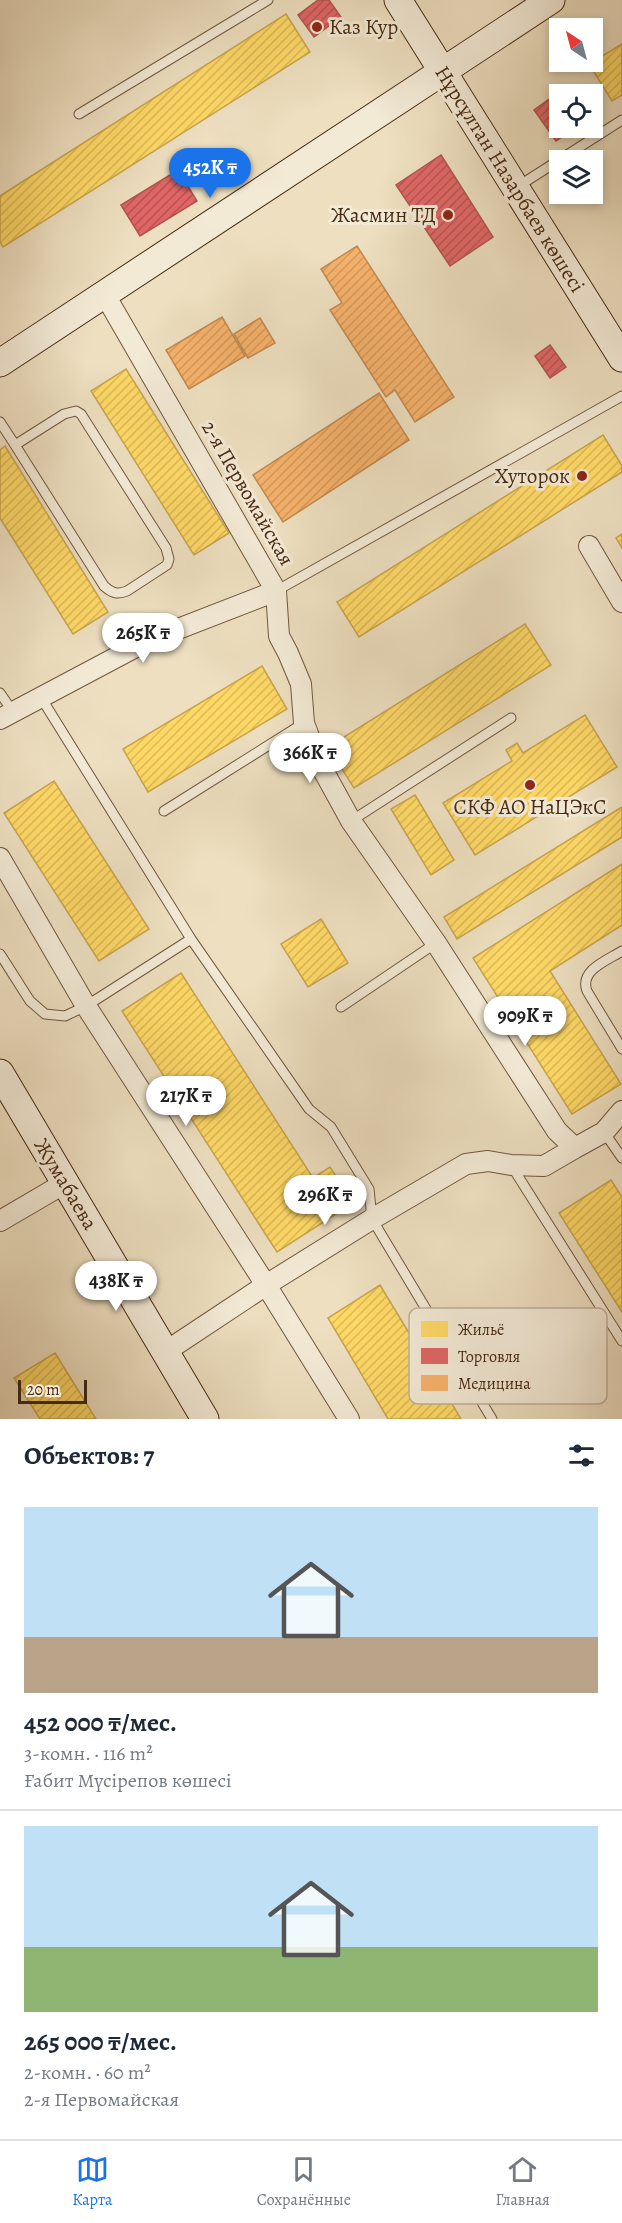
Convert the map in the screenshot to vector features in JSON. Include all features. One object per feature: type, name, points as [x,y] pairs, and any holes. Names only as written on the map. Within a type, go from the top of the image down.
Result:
[{"type":"main road","name":"Нұрсұлтан Назарбаев көшесі","points":[[398,0],[622,358]]},
{"type":"main road","points":[[0,363],[551,0]]},
{"type":"main road","name":"Жумабаева","points":[[0,1072],[205,1419]]},
{"type":"street","name":"2-я Первомайская","points":[[105,295],[276,591],[279,636],[301,684],[304,723],[318,761],[351,821],[436,943],[545,1115],[557,1131],[575,1148]]},
{"type":"street","points":[[589,546],[622,602]]},
{"type":"street","points":[[6,715],[147,641],[276,591]]},
{"type":"street","points":[[0,858],[86,1006],[266,1285],[349,1419]]},
{"type":"street","points":[[165,1352],[266,1285],[466,1164],[488,1161],[511,1165],[544,1166],[604,1132],[622,1111]]},
{"type":"street","points":[[0,1221],[65,1183]]},
{"type":"lane","points":[[244,0],[250,10]]},
{"type":"lane","points":[[79,114],[268,0]]},
{"type":"lane","points":[[515,188],[622,120]]},
{"type":"lane","points":[[276,591],[622,396]]},
{"type":"lane","points":[[0,422],[109,590],[114,593],[127,591],[166,565],[169,559],[166,548],[81,414],[76,411],[64,414],[15,445]]},
{"type":"lane","points":[[0,693],[6,715]]},
{"type":"lane","points":[[40,696],[191,939],[309,1109],[331,1126],[369,1188],[372,1219],[425,1308]]},
{"type":"lane","points":[[351,821],[511,718]]},
{"type":"lane","points":[[164,811],[304,723]]},
{"type":"lane","points":[[0,954],[30,1001],[45,1014],[65,1016],[86,1006],[191,939]]},
{"type":"lane","points":[[341,1007],[436,943]]},
{"type":"lane","points":[[622,951],[590,971],[585,980],[587,991],[622,1049]]},
{"type":"lane","points":[[604,1132],[622,1158]]},
{"type":"lane","points":[[511,1165],[601,1308]]},
{"type":"lane","points":[[607,1317],[622,1341]]},
{"type":"lane","points":[[483,1404],[492,1419]]},
{"type":"building: Жильё","points":[[286,14],[310,52],[3,247],[0,242],[0,196]]},
{"type":"building: Жильё","points":[[622,44],[622,95],[612,101],[594,72],[603,72],[603,56]]},
{"type":"building: Жильё","points":[[126,369],[229,533],[194,555],[91,391]]},
{"type":"building: Жильё","points":[[603,435],[622,466],[622,472],[359,637],[337,602]]},
{"type":"building: Жильё","points":[[5,446],[108,612],[73,634],[0,518],[0,450]]},
{"type":"building: Жильё","points":[[622,534],[622,548],[616,538]]},
{"type":"building: Жильё","points":[[525,624],[551,665],[354,788],[328,747]]},
{"type":"building: Жильё","points":[[262,666],[287,709],[148,792],[123,749]]},
{"type":"building: Жильё","name":"СКФ АО НаЦЭкС","points":[[585,715],[617,767],[475,855],[443,803],[512,761],[506,750],[517,743],[523,753]]},
{"type":"building: Жильё","points":[[54,781],[149,929],[99,961],[4,813]]},
{"type":"building: Жильё","points":[[415,795],[454,860],[431,875],[391,809]]},
{"type":"building: Жильё","points":[[622,807],[622,837],[457,939],[444,917]]},
{"type":"building: Жильё","points":[[622,864],[622,925],[550,971],[621,1084],[572,1114],[473,958]]},
{"type":"building: Жильё","points":[[321,919],[348,963],[308,987],[281,944]]},
{"type":"building: Жильё","points":[[181,973],[313,1178],[330,1167],[353,1203],[277,1252],[122,1011]]},
{"type":"building: Жильё","points":[[611,1180],[622,1197],[622,1312],[559,1213]]},
{"type":"building: Жильё","points":[[380,1285],[409,1333],[409,1404],[452,1404],[461,1419],[388,1419],[328,1318]]},
{"type":"building: Жильё","points":[[55,1353],[96,1419],[40,1419],[14,1378]]},
{"type":"building: Торговля","name":"Каз Кур","points":[[318,0],[329,0],[341,17],[314,37],[298,15]]},
{"type":"building: Торговля","points":[[549,99],[549,131],[534,110]]},
{"type":"building: Торговля","name":"Жасмин ТД","points":[[441,155],[493,237],[450,266],[396,185]]},
{"type":"building: Торговля","points":[[178,170],[197,201],[140,236],[121,205]]},
{"type":"building: Торговля","points":[[550,345],[566,367],[550,378],[535,356]]},
{"type":"building: Медицина","points":[[357,246],[454,397],[415,422],[395,390],[386,397],[330,310],[342,303],[321,269]]},
{"type":"building: Медицина","points":[[222,317],[245,356],[189,389],[166,350]]},
{"type":"building: Медицина","points":[[260,318],[275,343],[248,358],[234,334]]},
{"type":"building: Медицина","points":[[379,393],[409,440],[283,522],[253,475]]},
{"type":"place","name":"Каз Кур","points":[[317,27]]},
{"type":"place","name":"Жасмин ТД","points":[[448,215]]},
{"type":"place","name":"Хуторок","points":[[582,476]]},
{"type":"place","name":"СКФ АО НаЦЭкС","points":[[530,785]]}]
